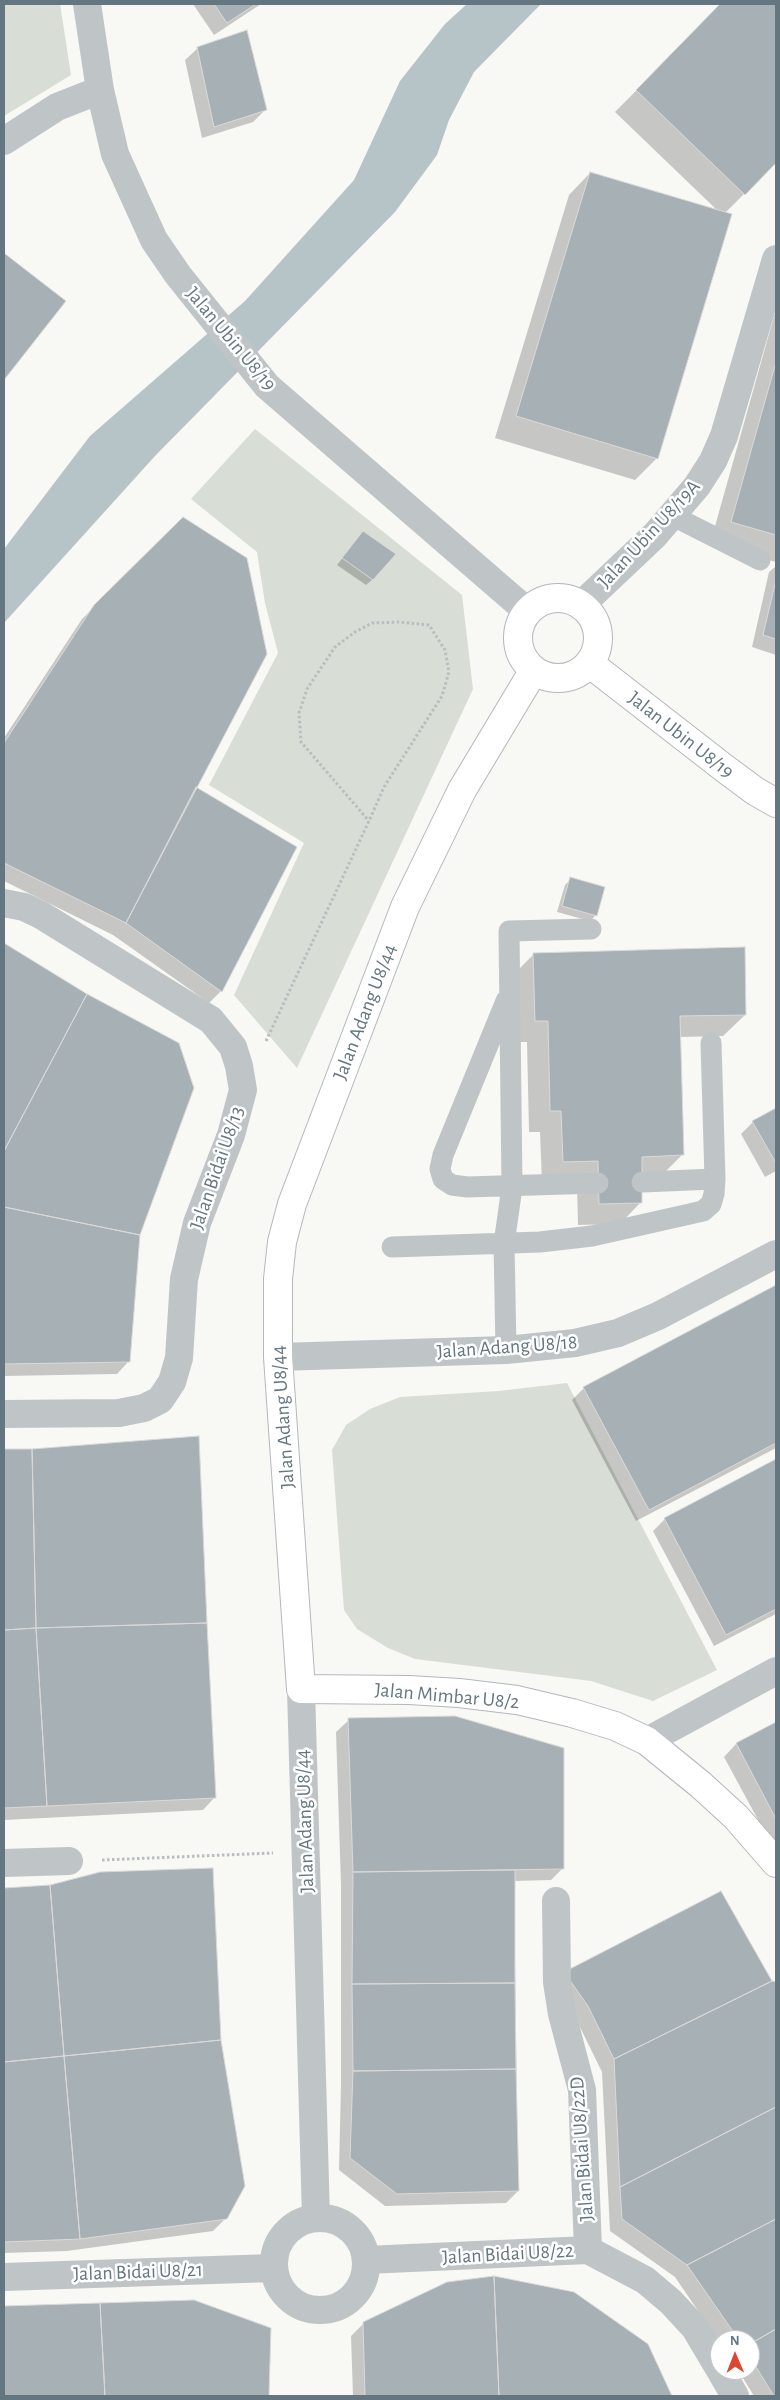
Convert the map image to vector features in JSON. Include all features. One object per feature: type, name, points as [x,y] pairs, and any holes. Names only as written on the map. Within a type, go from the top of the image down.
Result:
[{"type":"street","name":"Jalan Ubin U8/19","points":[[87,4],[100,90],[115,154],[154,240],[178,275],[267,386],[527,611]]},
{"type":"street","points":[[4,141],[57,107],[100,90]]},
{"type":"street","name":"Jalan Ubin U8/19A","points":[[581,605],[655,535],[697,486],[713,461],[724,436],[776,259]]},
{"type":"street","points":[[558,597],[581,605],[592,617],[598,633],[596,649],[589,664],[577,673],[563,678],[548,677],[534,670],[521,656],[518,647],[518,628],[527,611],[541,601],[558,597]]},
{"type":"street","name":"Jalan Ubin U8/19","points":[[589,664],[716,763],[754,791],[776,803]]},
{"type":"street","name":"Jalan Adang U8/44","points":[[316,2218],[301,1688],[278,1357],[278,1279],[282,1242],[292,1204],[405,907],[462,790],[534,670]]},
{"type":"street","name":"Jalan Bidai U8/13","points":[[4,903],[24,907],[40,915],[211,1020],[233,1047],[239,1066],[242,1090],[233,1127],[197,1223],[184,1279],[179,1358],[172,1382],[160,1400],[144,1408],[119,1414],[4,1414]]},
{"type":"street","name":"Jalan Adang U8/18","points":[[278,1357],[506,1350],[575,1343],[618,1333],[665,1312],[776,1254]]},
{"type":"street","points":[[647,1741],[776,1671]]},
{"type":"street","name":"Jalan Mimbar U8/2","points":[[301,1688],[408,1690],[517,1700],[572,1713],[615,1726],[647,1741],[701,1785],[729,1811],[776,1863]]},
{"type":"street","points":[[4,1864],[68,1861]]},
{"type":"street","name":"Jalan Bidai U8/22D","points":[[556,1901],[556,1982],[562,2014],[582,2090],[588,2250]]},
{"type":"street","points":[[316,2218],[331,2219],[344,2224],[355,2234],[363,2246],[366,2260],[365,2275],[355,2294],[338,2307],[324,2311],[309,2310],[295,2304],[284,2294],[277,2282],[273,2268],[274,2253],[285,2234],[302,2221],[316,2218]]},
{"type":"street","name":"Jalan Bidai U8/22","points":[[366,2260],[588,2250],[645,2280],[671,2302],[695,2328],[710,2353]]},
{"type":"street","name":"Jalan Bidai U8/21","points":[[4,2276],[273,2268]]},
{"type":"street","name":"Jalan Bidai U8/22","points":[[726,2380],[736,2396]]},
{"type":"lane","points":[[671,515],[760,560]]},
{"type":"lane","points":[[506,1350],[504,1244],[512,1186],[509,931],[591,929]]},
{"type":"lane","points":[[510,991],[443,1155],[440,1169],[443,1179],[452,1185],[512,1186],[598,1183]]},
{"type":"lane","points":[[392,1247],[504,1244],[592,1236],[703,1211],[710,1204],[714,1194],[715,1179],[711,1043]]},
{"type":"lane","points":[[642,1182],[715,1179]]},
{"type":"path","points":[[264,1045],[369,821],[384,787],[442,696],[449,672],[445,650],[429,626],[400,622],[372,624],[355,632],[335,647],[307,689],[299,714],[301,742],[369,821]]},
{"type":"path","points":[[68,1861],[306,1852]]},
{"type":"shaded area","points":[[4,4],[60,4],[71,75],[4,116]]},
{"type":"shaded area","points":[[467,4],[541,4],[474,72],[449,120],[437,155],[395,212],[155,456],[4,623],[4,549],[90,436],[245,301],[354,180],[400,81],[445,24]]},
{"type":"shaded area","points":[[255,429],[462,595],[473,689],[297,1068],[234,995],[304,843],[209,785],[278,653],[265,603],[257,552],[191,499]]},
{"type":"shaded area","points":[[567,1383],[717,1670],[653,1701],[591,1681],[415,1659],[388,1648],[357,1629],[344,1610],[332,1450],[346,1425],[370,1409],[400,1397],[499,1391]]},
{"type":"building","points":[[214,4],[256,4],[227,23]]},
{"type":"building","points":[[720,4],[776,4],[776,163],[745,195],[636,90]]},
{"type":"building","points":[[247,30],[267,110],[214,127],[197,47]]},
{"type":"building","points":[[590,172],[732,214],[658,459],[516,416]]},
{"type":"building","points":[[4,253],[66,301],[4,380]]},
{"type":"building","points":[[776,362],[776,535],[731,522]]},
{"type":"building","points":[[183,517],[247,558],[267,654],[126,923],[4,863],[4,743],[94,605]]},
{"type":"building","points":[[363,531],[396,554],[373,580],[342,558]]},
{"type":"building","points":[[776,580],[776,639],[763,635]]},
{"type":"building","points":[[196,787],[297,847],[222,992],[126,923]]},
{"type":"building","points":[[570,877],[605,887],[597,916],[562,906]]},
{"type":"building","points":[[4,943],[87,994],[4,1151]]},
{"type":"building","points":[[745,947],[746,1015],[680,1016],[684,1155],[642,1157],[642,1203],[599,1204],[598,1161],[563,1162],[561,1111],[550,1111],[548,1021],[535,1021],[533,953]]},
{"type":"building","points":[[87,994],[179,1043],[194,1088],[140,1235],[4,1207],[4,1151]]},
{"type":"building","points":[[776,1108],[776,1163],[752,1121]]},
{"type":"building","points":[[4,1207],[140,1235],[130,1362],[4,1364]]},
{"type":"building","points":[[776,1285],[776,1443],[649,1510],[583,1387]]},
{"type":"building","points":[[199,1436],[207,1623],[36,1628],[32,1449]]},
{"type":"building","points":[[4,1449],[32,1449],[36,1628],[4,1630]]},
{"type":"building","points":[[776,1459],[776,1609],[726,1635],[664,1518]]},
{"type":"building","points":[[207,1623],[216,1798],[47,1806],[36,1628]]},
{"type":"building","points":[[36,1628],[47,1806],[4,1808],[4,1630]]},
{"type":"building","points":[[455,1716],[564,1748],[564,1869],[353,1872],[348,1718]]},
{"type":"building","points":[[776,1722],[776,1819],[736,1743]]},
{"type":"building","points":[[213,1868],[221,2040],[64,2056],[50,1885],[100,1872]]},
{"type":"building","points":[[515,1870],[515,1983],[352,1984],[353,1872]]},
{"type":"building","points":[[50,1885],[64,2056],[4,2062],[4,1888]]},
{"type":"building","points":[[721,1891],[772,1981],[614,2059],[588,2006],[564,1972]]},
{"type":"building","points":[[772,1981],[776,1982],[776,2107],[620,2187],[614,2059]]},
{"type":"building","points":[[515,1983],[516,2069],[353,2071],[352,1984]]},
{"type":"building","points":[[221,2040],[245,2186],[227,2219],[80,2239],[64,2056]]},
{"type":"building","points":[[64,2056],[80,2239],[4,2242],[4,2062]]},
{"type":"building","points":[[516,2069],[519,2191],[397,2194],[350,2158],[353,2071]]},
{"type":"building","points":[[776,2107],[776,2219],[687,2265],[622,2219],[620,2187]]},
{"type":"building","points":[[776,2219],[776,2329],[760,2338],[760,2330],[732,2330],[687,2265]]},
{"type":"building","points":[[494,2276],[574,2292],[648,2344],[672,2396],[499,2396]]},
{"type":"building","points":[[494,2276],[499,2396],[365,2396],[363,2322],[447,2282]]},
{"type":"building","points":[[194,2300],[271,2328],[269,2396],[105,2396],[100,2303]]},
{"type":"building","points":[[100,2303],[105,2396],[4,2396],[4,2306]]},
{"type":"building","points":[[776,2329],[776,2396],[774,2396],[760,2373],[760,2338]]}]
